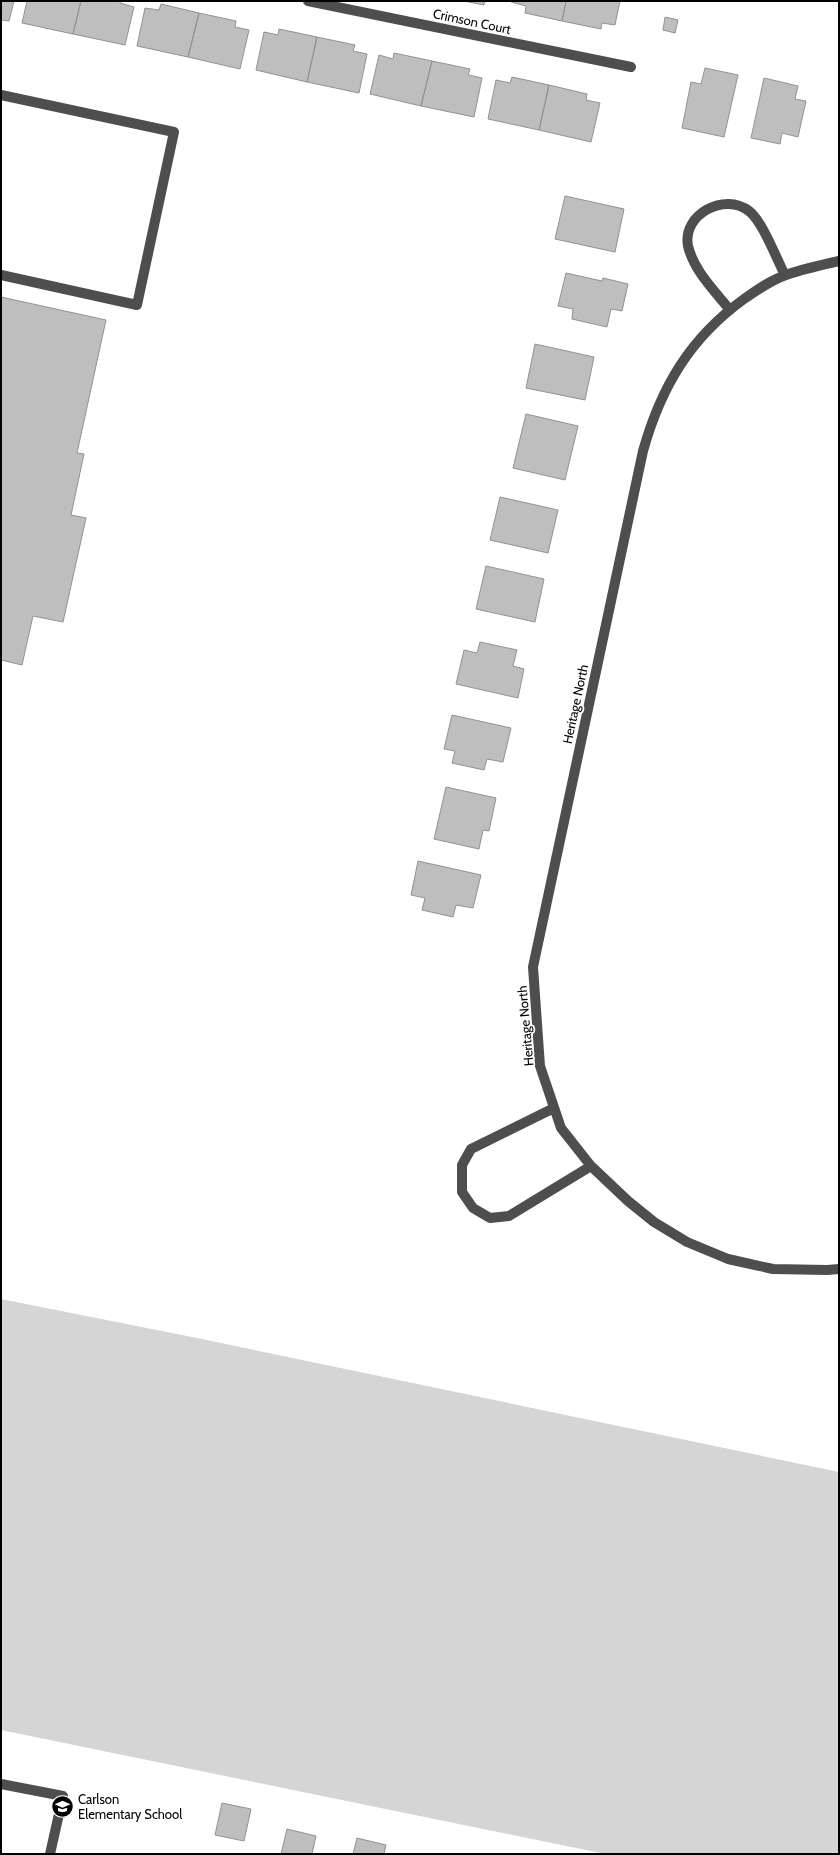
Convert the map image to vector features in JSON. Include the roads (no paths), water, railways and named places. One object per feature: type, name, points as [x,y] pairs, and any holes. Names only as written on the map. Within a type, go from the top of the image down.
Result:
[{"type":"street","name":"Crimson Court","points":[[308,1],[631,67]]},
{"type":"street","points":[[1,95],[174,132],[137,305],[1,275]]},
{"type":"street","points":[[730,310],[698,269],[691,256],[688,244],[692,225],[706,210],[726,204],[738,206],[750,212],[761,228],[785,275]]},
{"type":"street","name":"Heritage North","points":[[839,261],[785,275],[757,289],[730,310],[703,336],[680,363],[664,392],[652,419],[642,450],[533,967],[540,1066],[561,1128],[591,1166],[628,1201],[654,1222],[687,1242],[728,1259],[773,1269],[839,1269]]},
{"type":"street","points":[[554,1108],[471,1149],[462,1165],[462,1192],[473,1208],[490,1218],[509,1216],[591,1166]]},
{"type":"street","points":[[1,1784],[63,1796],[50,1854]]},
{"type":"place","name":"Carlson Elementary School","points":[[63,1806]]}]
